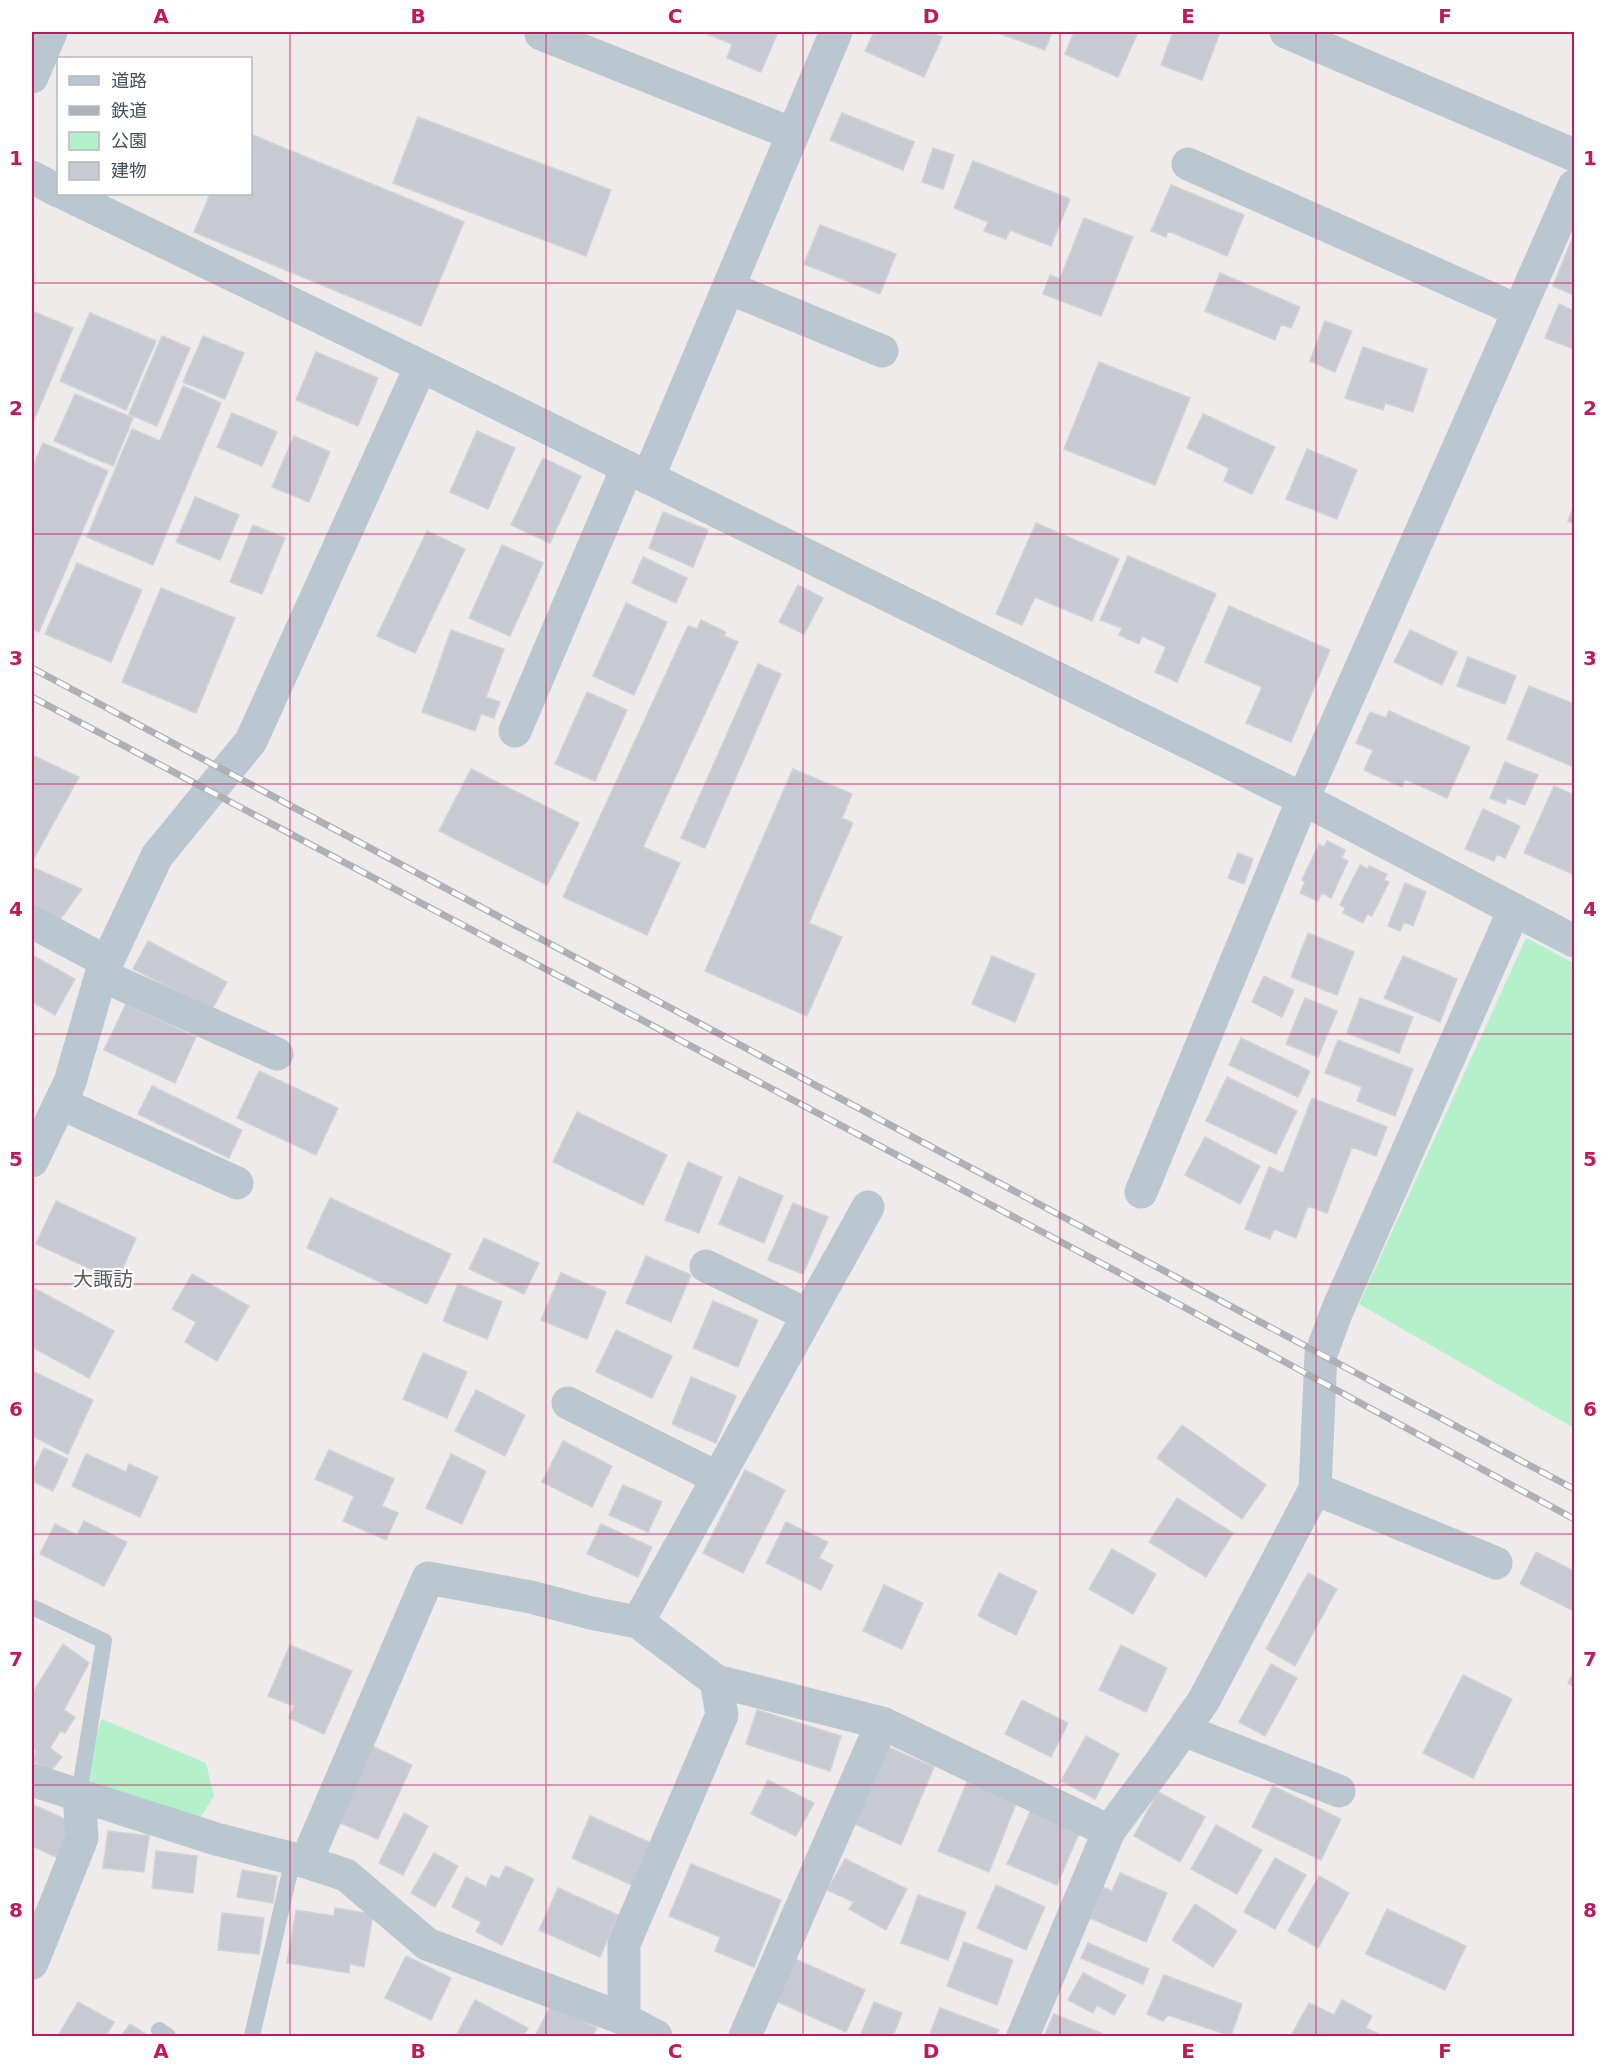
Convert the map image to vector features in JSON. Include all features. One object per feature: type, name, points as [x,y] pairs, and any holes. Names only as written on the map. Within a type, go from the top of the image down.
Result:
[{"type":"street","points":[[32,77],[51,32]]},
{"type":"street","points":[[515,731],[729,288],[836,32]]},
{"type":"street","points":[[1286,32],[1575,155]]},
{"type":"street","points":[[542,34],[793,134]]},
{"type":"street","points":[[1188,164],[1519,311]]},
{"type":"street","points":[[32,177],[57,190]]},
{"type":"street","points":[[1141,1192],[1303,799],[1575,186]]},
{"type":"street","points":[[67,195],[1303,799],[1575,941]]},
{"type":"street","points":[[729,288],[882,351]]},
{"type":"street","points":[[32,1161],[70,1082],[104,968],[157,856],[251,741],[421,366]]},
{"type":"street","points":[[1023,2037],[1109,1831],[1204,1700],[1315,1489],[1321,1354],[1337,1311],[1514,910]]},
{"type":"street","points":[[32,922],[104,968],[277,1054]]},
{"type":"street","points":[[60,1103],[237,1183]]},
{"type":"street","points":[[638,1622],[868,1207]]},
{"type":"street","points":[[706,1266],[808,1316]]},
{"type":"street","points":[[568,1403],[718,1478]]},
{"type":"street","points":[[1315,1489],[1496,1563]]},
{"type":"street","points":[[299,1861],[428,1578],[531,1597],[591,1613],[638,1622],[716,1681],[882,1723],[1109,1831]]},
{"type":"street","points":[[624,2019],[624,1944],[722,1714],[716,1681]]},
{"type":"street","points":[[745,2037],[882,1723]]},
{"type":"street","points":[[1183,1730],[1339,1791]]},
{"type":"street","points":[[32,1780],[216,1839],[346,1875],[427,1944],[624,2019],[656,2037]]},
{"type":"street","points":[[32,1963],[82,1838],[79,1794]]},
{"type":"lane","points":[[32,1607],[104,1641],[79,1794]]},
{"type":"lane","points":[[252,2037],[299,1861]]},
{"type":"green space","points":[[1526,938],[1574,963],[1574,1428],[1359,1304]]},
{"type":"green space","points":[[102,1719],[206,1763],[214,1796],[198,1821],[99,1788],[82,1773]]},
{"type":"building","points":[[702,32],[778,32],[761,72],[727,58],[732,44]]},
{"type":"building","points":[[874,32],[930,32],[942,37],[924,77],[865,51]]},
{"type":"building","points":[[995,32],[1052,32],[1045,50]]},
{"type":"building","points":[[1074,32],[1138,32],[1118,77],[1065,54]]},
{"type":"building","points":[[1173,32],[1220,32],[1202,80],[1161,65]]},
{"type":"building","points":[[842,113],[914,142],[903,170],[830,140]]},
{"type":"building","points":[[418,117],[611,190],[586,256],[393,183]]},
{"type":"building","points":[[252,135],[464,222],[421,326],[194,232],[210,195],[252,195]]},
{"type":"building","points":[[933,148],[954,155],[943,189],[922,182]]},
{"type":"building","points":[[973,161],[1070,199],[1051,246],[1010,230],[1006,239],[984,231],[988,222],[954,208]]},
{"type":"building","points":[[1171,185],[1244,215],[1227,256],[1168,231],[1166,237],[1151,231]]},
{"type":"building","points":[[1084,218],[1133,237],[1101,316],[1043,294],[1050,275],[1060,279]]},
{"type":"building","points":[[820,225],[896,254],[880,294],[804,264]]},
{"type":"building","points":[[1574,234],[1574,295],[1553,286]]},
{"type":"building","points":[[1220,273],[1300,307],[1291,328],[1281,324],[1275,340],[1205,311]]},
{"type":"building","points":[[1559,304],[1574,311],[1574,349],[1545,338]]},
{"type":"building","points":[[32,311],[73,328],[32,425]]},
{"type":"building","points":[[90,313],[156,341],[126,410],[60,381]]},
{"type":"building","points":[[1325,321],[1352,331],[1335,372],[1310,361]]},
{"type":"building","points":[[162,336],[190,348],[157,426],[129,414]]},
{"type":"building","points":[[203,336],[244,353],[225,399],[183,382]]},
{"type":"building","points":[[1363,347],[1427,369],[1413,412],[1385,403],[1383,410],[1345,398]]},
{"type":"building","points":[[316,352],[378,378],[358,426],[296,400]]},
{"type":"building","points":[[1099,362],[1190,398],[1155,485],[1064,449]]},
{"type":"building","points":[[183,386],[221,403],[153,565],[87,537],[132,429],[160,441]]},
{"type":"building","points":[[75,394],[133,418],[113,466],[54,441]]},
{"type":"building","points":[[232,413],[277,432],[262,466],[217,447]]},
{"type":"building","points":[[1203,414],[1275,447],[1252,494],[1224,481],[1229,468],[1187,448]]},
{"type":"building","points":[[477,431],[515,448],[488,509],[450,492]]},
{"type":"building","points":[[294,436],[330,452],[309,502],[272,487]]},
{"type":"building","points":[[43,443],[108,471],[39,632],[32,629],[32,469]]},
{"type":"building","points":[[1307,449],[1357,470],[1337,519],[1286,499]]},
{"type":"building","points":[[543,458],[581,476],[550,543],[511,525]]},
{"type":"building","points":[[195,497],[239,515],[220,560],[176,542]]},
{"type":"building","points":[[1574,505],[1574,524],[1568,521]]},
{"type":"building","points":[[663,512],[708,530],[693,567],[649,548]]},
{"type":"building","points":[[1036,523],[1119,559],[1092,621],[1035,597],[1022,625],[996,614]]},
{"type":"building","points":[[253,525],[285,538],[262,594],[230,582]]},
{"type":"building","points":[[427,531],[465,549],[415,653],[377,636]]},
{"type":"building","points":[[502,545],[543,563],[510,636],[469,618]]},
{"type":"building","points":[[1128,556],[1216,594],[1177,682],[1155,672],[1166,647],[1142,636],[1139,644],[1119,635],[1122,628],[1100,620]]},
{"type":"building","points":[[643,557],[687,578],[676,603],[632,583]]},
{"type":"building","points":[[77,563],[142,590],[111,662],[45,634]]},
{"type":"building","points":[[798,585],[823,598],[804,634],[779,622]]},
{"type":"building","points":[[161,588],[235,618],[196,713],[122,682]]},
{"type":"building","points":[[626,603],[667,622],[634,695],[593,676]]},
{"type":"building","points":[[1229,606],[1330,650],[1291,742],[1246,723],[1262,687],[1205,662]]},
{"type":"building","points":[[701,620],[726,632],[724,636],[738,642],[643,847],[680,863],[647,935],[563,897],[688,626],[697,629]]},
{"type":"building","points":[[451,630],[504,649],[486,697],[500,702],[494,718],[481,714],[475,731],[422,712]]},
{"type":"building","points":[[1410,630],[1457,652],[1442,685],[1394,662]]},
{"type":"building","points":[[1468,657],[1516,676],[1505,704],[1457,686]]},
{"type":"building","points":[[758,664],[781,674],[705,848],[681,838]]},
{"type":"building","points":[[1529,686],[1574,704],[1574,767],[1507,739]]},
{"type":"building","points":[[587,692],[627,710],[595,781],[555,764]]},
{"type":"building","points":[[1389,711],[1470,747],[1447,798],[1405,779],[1402,787],[1364,770],[1373,750],[1356,743],[1370,712],[1386,718]]},
{"type":"building","points":[[32,755],[79,777],[32,862]]},
{"type":"building","points":[[1505,762],[1538,775],[1525,805],[1507,798],[1505,804],[1490,798]]},
{"type":"building","points":[[471,769],[579,823],[547,885],[439,831]]},
{"type":"building","points":[[793,769],[852,794],[842,818],[853,823],[809,923],[842,937],[807,1016],[705,971]]},
{"type":"building","points":[[1554,786],[1574,795],[1573,874],[1524,853]]},
{"type":"building","points":[[1483,809],[1520,826],[1505,858],[1497,854],[1494,861],[1465,849]]},
{"type":"building","points":[[1327,841],[1345,850],[1342,858],[1348,861],[1331,898],[1322,893],[1318,901],[1300,893],[1305,882],[1302,880],[1319,844],[1324,847]]},
{"type":"building","points":[[1238,853],[1253,859],[1244,884],[1228,878]]},
{"type":"building","points":[[1360,865],[1368,869],[1369,866],[1387,874],[1384,880],[1389,882],[1372,916],[1367,914],[1363,923],[1343,913],[1345,908],[1340,905]]},
{"type":"building","points":[[32,867],[82,889],[59,921],[32,906]]},
{"type":"building","points":[[1405,883],[1426,892],[1413,926],[1404,922],[1400,931],[1388,926]]},
{"type":"building","points":[[1308,933],[1354,952],[1337,995],[1291,977]]},
{"type":"building","points":[[148,941],[227,982],[212,1009],[133,969]]},
{"type":"building","points":[[32,955],[75,979],[55,1015],[32,1002]]},
{"type":"building","points":[[992,956],[1035,974],[1015,1022],[972,1004]]},
{"type":"building","points":[[1403,956],[1457,979],[1440,1022],[1384,998]]},
{"type":"building","points":[[1264,976],[1294,990],[1282,1017],[1252,1002]]},
{"type":"building","points":[[1305,998],[1337,1011],[1318,1057],[1286,1044]]},
{"type":"building","points":[[1360,998],[1413,1017],[1399,1053],[1347,1033]]},
{"type":"building","points":[[126,1004],[196,1037],[175,1083],[104,1050]]},
{"type":"building","points":[[1241,1038],[1310,1071],[1298,1097],[1229,1065]]},
{"type":"building","points":[[1338,1040],[1413,1069],[1395,1116],[1357,1101],[1362,1087],[1325,1073]]},
{"type":"building","points":[[259,1071],[338,1108],[316,1155],[237,1118]]},
{"type":"building","points":[[1227,1077],[1297,1111],[1276,1154],[1206,1121]]},
{"type":"building","points":[[152,1086],[242,1130],[229,1158],[138,1114]]},
{"type":"building","points":[[1312,1098],[1387,1127],[1376,1156],[1352,1147],[1327,1213],[1308,1206],[1296,1238],[1274,1229],[1270,1239],[1245,1229],[1269,1167],[1283,1173]]},
{"type":"building","points":[[577,1112],[667,1155],[643,1205],[553,1162]]},
{"type":"building","points":[[1205,1137],[1260,1166],[1240,1204],[1185,1175]]},
{"type":"building","points":[[688,1162],[722,1177],[699,1233],[665,1220]]},
{"type":"building","points":[[739,1177],[783,1196],[764,1243],[719,1224]]},
{"type":"building","points":[[330,1198],[451,1254],[427,1304],[307,1248]]},
{"type":"building","points":[[56,1201],[136,1238],[117,1281],[36,1244]]},
{"type":"building","points":[[793,1203],[828,1217],[803,1274],[768,1260]]},
{"type":"building","points":[[484,1238],[539,1263],[524,1294],[469,1269]]},
{"type":"building","points":[[646,1256],[691,1275],[671,1322],[626,1303]]},
{"type":"building","points":[[561,1273],[606,1292],[587,1339],[541,1320]]},
{"type":"building","points":[[192,1274],[249,1306],[217,1361],[185,1342],[196,1322],[172,1309]]},
{"type":"building","points":[[458,1284],[502,1302],[487,1339],[443,1321]]},
{"type":"building","points":[[32,1287],[114,1331],[89,1378],[32,1347]]},
{"type":"building","points":[[713,1301],[758,1320],[738,1367],[693,1348]]},
{"type":"building","points":[[616,1330],[672,1356],[652,1398],[596,1372]]},
{"type":"building","points":[[423,1353],[467,1372],[447,1418],[403,1399]]},
{"type":"building","points":[[32,1371],[93,1400],[68,1454],[32,1436]]},
{"type":"building","points":[[691,1377],[736,1396],[716,1443],[672,1424]]},
{"type":"building","points":[[476,1390],[525,1415],[505,1456],[455,1431]]},
{"type":"building","points":[[1182,1425],[1266,1485],[1242,1519],[1157,1458]]},
{"type":"building","points":[[563,1441],[612,1466],[592,1507],[542,1482]]},
{"type":"building","points":[[44,1448],[68,1459],[53,1491],[32,1481],[32,1465],[35,1467]]},
{"type":"building","points":[[329,1450],[394,1479],[382,1506],[398,1513],[386,1540],[343,1521],[354,1496],[315,1479]]},
{"type":"building","points":[[86,1454],[126,1472],[129,1464],[158,1477],[140,1517],[72,1486]]},
{"type":"building","points":[[451,1454],[486,1471],[462,1524],[426,1508]]},
{"type":"building","points":[[745,1470],[785,1490],[743,1573],[703,1553]]},
{"type":"building","points":[[623,1485],[662,1502],[648,1532],[609,1515]]},
{"type":"building","points":[[1177,1498],[1233,1533],[1206,1577],[1149,1542]]},
{"type":"building","points":[[84,1521],[127,1542],[104,1586],[40,1554],[55,1524],[77,1535]]},
{"type":"building","points":[[786,1522],[828,1542],[819,1558],[833,1565],[821,1590],[766,1563]]},
{"type":"building","points":[[601,1524],[652,1547],[638,1577],[587,1554]]},
{"type":"building","points":[[1112,1549],[1156,1574],[1133,1614],[1089,1589]]},
{"type":"building","points":[[1536,1552],[1574,1571],[1574,1611],[1520,1584]]},
{"type":"building","points":[[999,1573],[1037,1591],[1016,1635],[978,1616]]},
{"type":"building","points":[[1308,1573],[1337,1589],[1295,1666],[1266,1649]]},
{"type":"building","points":[[884,1585],[923,1603],[902,1649],[863,1631]]},
{"type":"building","points":[[63,1644],[89,1663],[64,1710],[75,1717],[65,1733],[60,1731],[50,1748],[62,1757],[51,1771],[32,1761],[36,1751],[32,1748],[32,1694]]},
{"type":"building","points":[[290,1645],[352,1671],[324,1734],[289,1718],[294,1706],[268,1696]]},
{"type":"building","points":[[1121,1645],[1167,1668],[1146,1712],[1099,1690]]},
{"type":"building","points":[[1271,1664],[1297,1678],[1265,1736],[1239,1722]]},
{"type":"building","points":[[1574,1671],[1574,1687],[1568,1683]]},
{"type":"building","points":[[1463,1675],[1512,1699],[1473,1778],[1423,1753]]},
{"type":"building","points":[[1022,1700],[1068,1723],[1051,1757],[1005,1734]]},
{"type":"building","points":[[757,1710],[841,1736],[830,1771],[746,1744]]},
{"type":"building","points":[[1086,1736],[1119,1754],[1095,1799],[1061,1781]]},
{"type":"building","points":[[372,1746],[412,1765],[378,1839],[338,1822]]},
{"type":"building","points":[[888,1747],[934,1767],[901,1845],[855,1824]]},
{"type":"building","points":[[768,1780],[814,1803],[796,1836],[751,1814]]},
{"type":"building","points":[[967,1782],[1017,1801],[989,1872],[938,1851]]},
{"type":"building","points":[[1273,1786],[1341,1819],[1321,1860],[1252,1827]]},
{"type":"building","points":[[1158,1792],[1205,1817],[1180,1862],[1134,1836]]},
{"type":"building","points":[[34,1805],[74,1823],[58,1858],[32,1846]]},
{"type":"building","points":[[1031,1810],[1080,1831],[1057,1885],[1007,1864]]},
{"type":"building","points":[[404,1813],[428,1826],[403,1875],[379,1863]]},
{"type":"building","points":[[590,1816],[651,1843],[632,1885],[572,1858]]},
{"type":"building","points":[[1216,1825],[1262,1850],[1237,1894],[1191,1869]]},
{"type":"building","points":[[108,1831],[149,1836],[144,1872],[103,1868]]},
{"type":"building","points":[[156,1851],[197,1856],[193,1893],[152,1888]]},
{"type":"building","points":[[434,1853],[458,1866],[435,1907],[411,1893]]},
{"type":"building","points":[[1275,1858],[1306,1875],[1275,1929],[1244,1912]]},
{"type":"building","points":[[845,1859],[907,1889],[886,1930],[849,1909],[854,1902],[827,1890]]},
{"type":"building","points":[[691,1864],[781,1900],[754,1967],[715,1951],[720,1937],[669,1916]]},
{"type":"building","points":[[506,1866],[534,1879],[502,1945],[476,1932],[481,1922],[452,1907],[466,1877],[486,1887],[491,1875],[499,1879]]},
{"type":"building","points":[[242,1870],[277,1876],[273,1903],[237,1897]]},
{"type":"building","points":[[1120,1873],[1167,1893],[1146,1942],[1090,1918],[1103,1887],[1112,1891]]},
{"type":"building","points":[[1319,1876],[1349,1893],[1318,1948],[1288,1931]]},
{"type":"building","points":[[996,1885],[1045,1907],[1026,1950],[977,1928]]},
{"type":"building","points":[[558,1888],[618,1915],[600,1957],[539,1930]]},
{"type":"building","points":[[918,1895],[966,1912],[948,1960],[901,1943]]},
{"type":"building","points":[[1195,1904],[1237,1931],[1213,1967],[1172,1940]]},
{"type":"building","points":[[335,1908],[373,1914],[364,1967],[350,1964],[349,1973],[287,1963],[296,1910],[334,1916]]},
{"type":"building","points":[[1387,1909],[1466,1946],[1445,1990],[1366,1954]]},
{"type":"building","points":[[222,1913],[264,1918],[259,1954],[218,1950]]},
{"type":"building","points":[[964,1942],[1013,1960],[997,2005],[947,1986]]},
{"type":"building","points":[[1088,1943],[1149,1969],[1143,1984],[1081,1958]]},
{"type":"building","points":[[406,1956],[451,1978],[431,2020],[385,1998]]},
{"type":"building","points":[[795,1959],[865,1990],[846,2032],[776,2001]]},
{"type":"building","points":[[1083,1973],[1126,1995],[1114,2015],[1097,2005],[1093,2013],[1068,2000]]},
{"type":"building","points":[[1164,1975],[1242,2004],[1231,2036],[1168,2015],[1163,2021],[1147,2014]]},
{"type":"building","points":[[475,2000],[528,2028],[524,2036],[456,2036]]},
{"type":"building","points":[[1342,2000],[1372,2016],[1366,2028],[1384,2036],[1291,2036],[1309,2003],[1334,2015]]},
{"type":"building","points":[[78,2002],[114,2022],[106,2036],[59,2034]]},
{"type":"building","points":[[874,2002],[902,2013],[893,2036],[860,2036]]},
{"type":"building","points":[[551,2005],[597,2028],[592,2036],[535,2036]]},
{"type":"building","points":[[940,2008],[999,2030],[996,2036],[929,2036]]},
{"type":"building","points":[[1054,2014],[1103,2034],[1102,2036],[1044,2036]]},
{"type":"building","points":[[130,2024],[149,2036],[121,2036]]},
{"type":"railway","points":[[32,668],[1574,1489]]},
{"type":"railway","points":[[32,697],[1180,1305],[1574,1519]]},
{"type":"district","name":"大諏訪","points":[[103,1279]]}]
